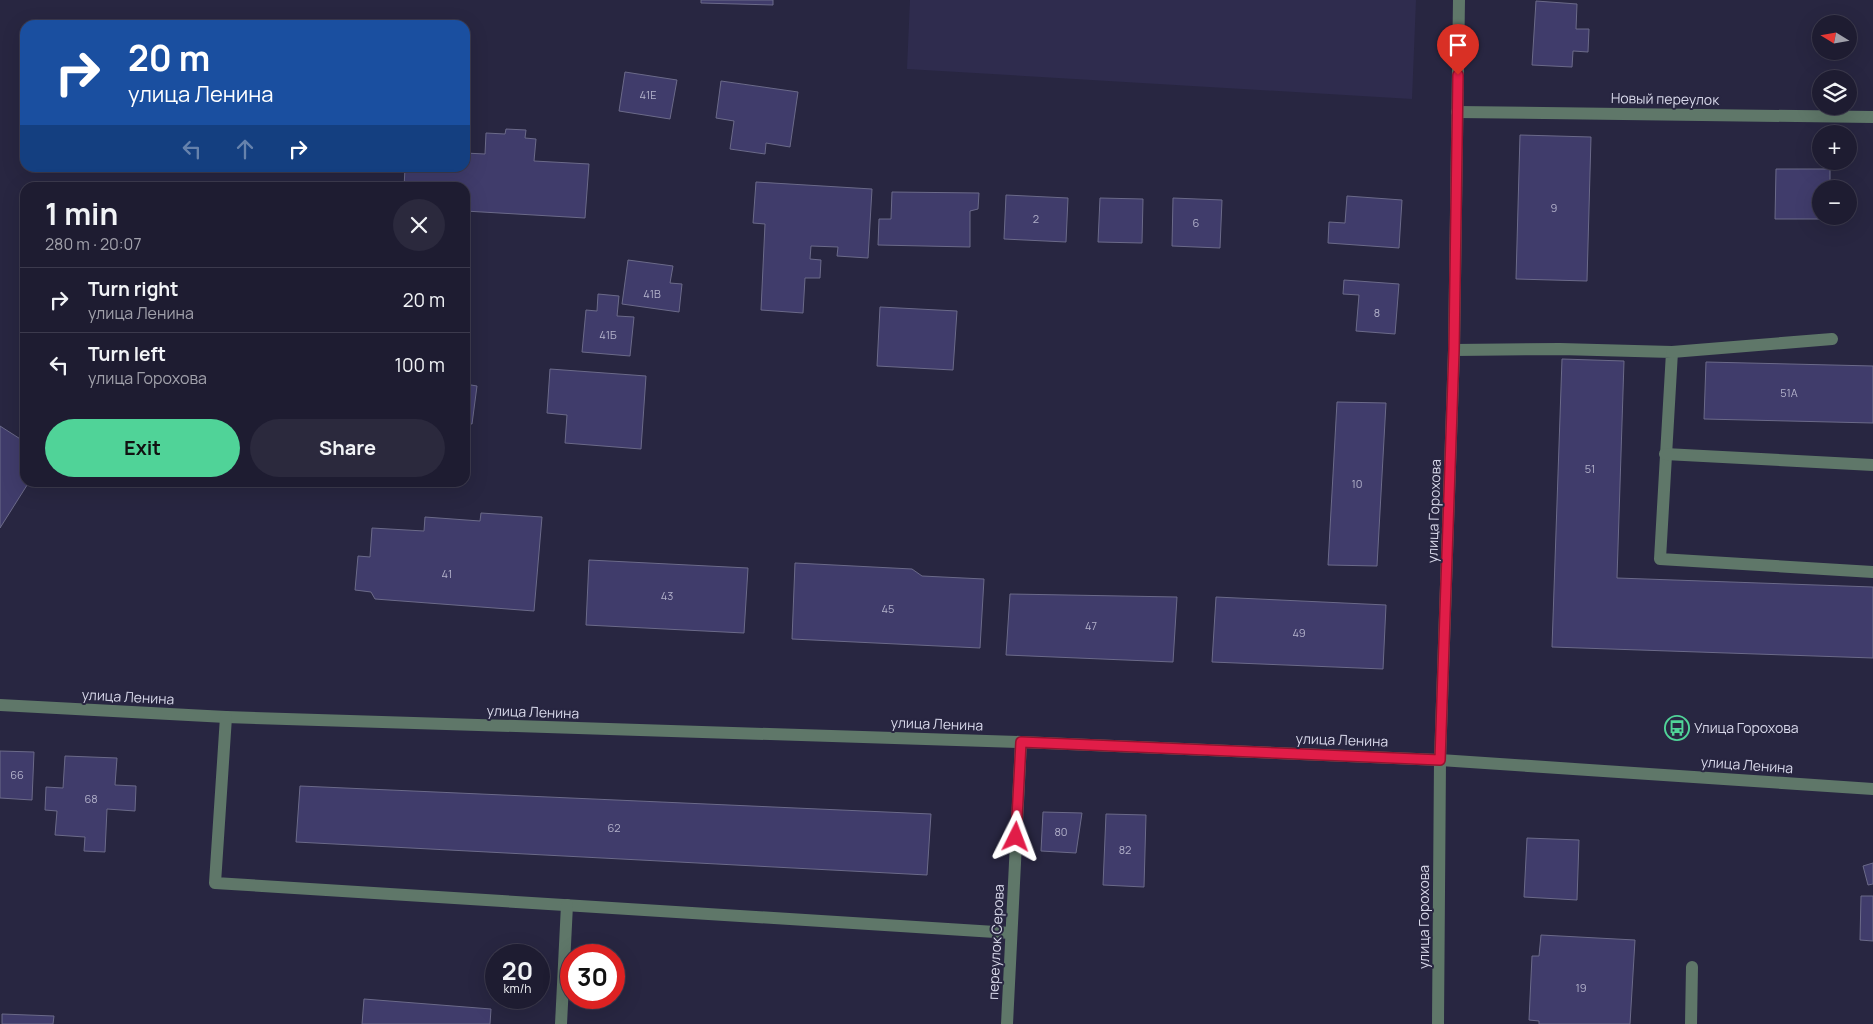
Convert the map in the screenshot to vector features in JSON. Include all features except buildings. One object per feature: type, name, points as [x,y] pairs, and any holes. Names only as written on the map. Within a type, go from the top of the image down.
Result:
[{"type":"street","name":"улица Горохова","points":[[1438,1024],[1440,760],[1454,350],[1459,0]]},
{"type":"street","name":"Новый переулок","points":[[1457,112],[1873,117]]},
{"type":"street","points":[[1454,350],[1560,349],[1672,352],[1832,339]]},
{"type":"street","points":[[1672,352],[1660,559],[1873,572]]},
{"type":"street","points":[[1665,454],[1873,465]]},
{"type":"street","name":"улица Ленина","points":[[0,705],[226,717],[1021,742],[1440,760],[1873,789]]},
{"type":"street","points":[[226,717],[215,883],[1011,933]]},
{"type":"street","name":"переулок Серова","points":[[1007,1024],[1021,742]]},
{"type":"street","points":[[561,1024],[567,905]]},
{"type":"street","points":[[1691,1024],[1692,967]]},
{"type":"shaded area","points":[[910,0],[1416,0],[1412,99],[907,69]]},
{"type":"place","name":"Улица Горохова","points":[[1677,728]]},
{"type":"route","points":[[1016,837],[1021,742],[1440,760],[1454,350],[1458,75]]}]
